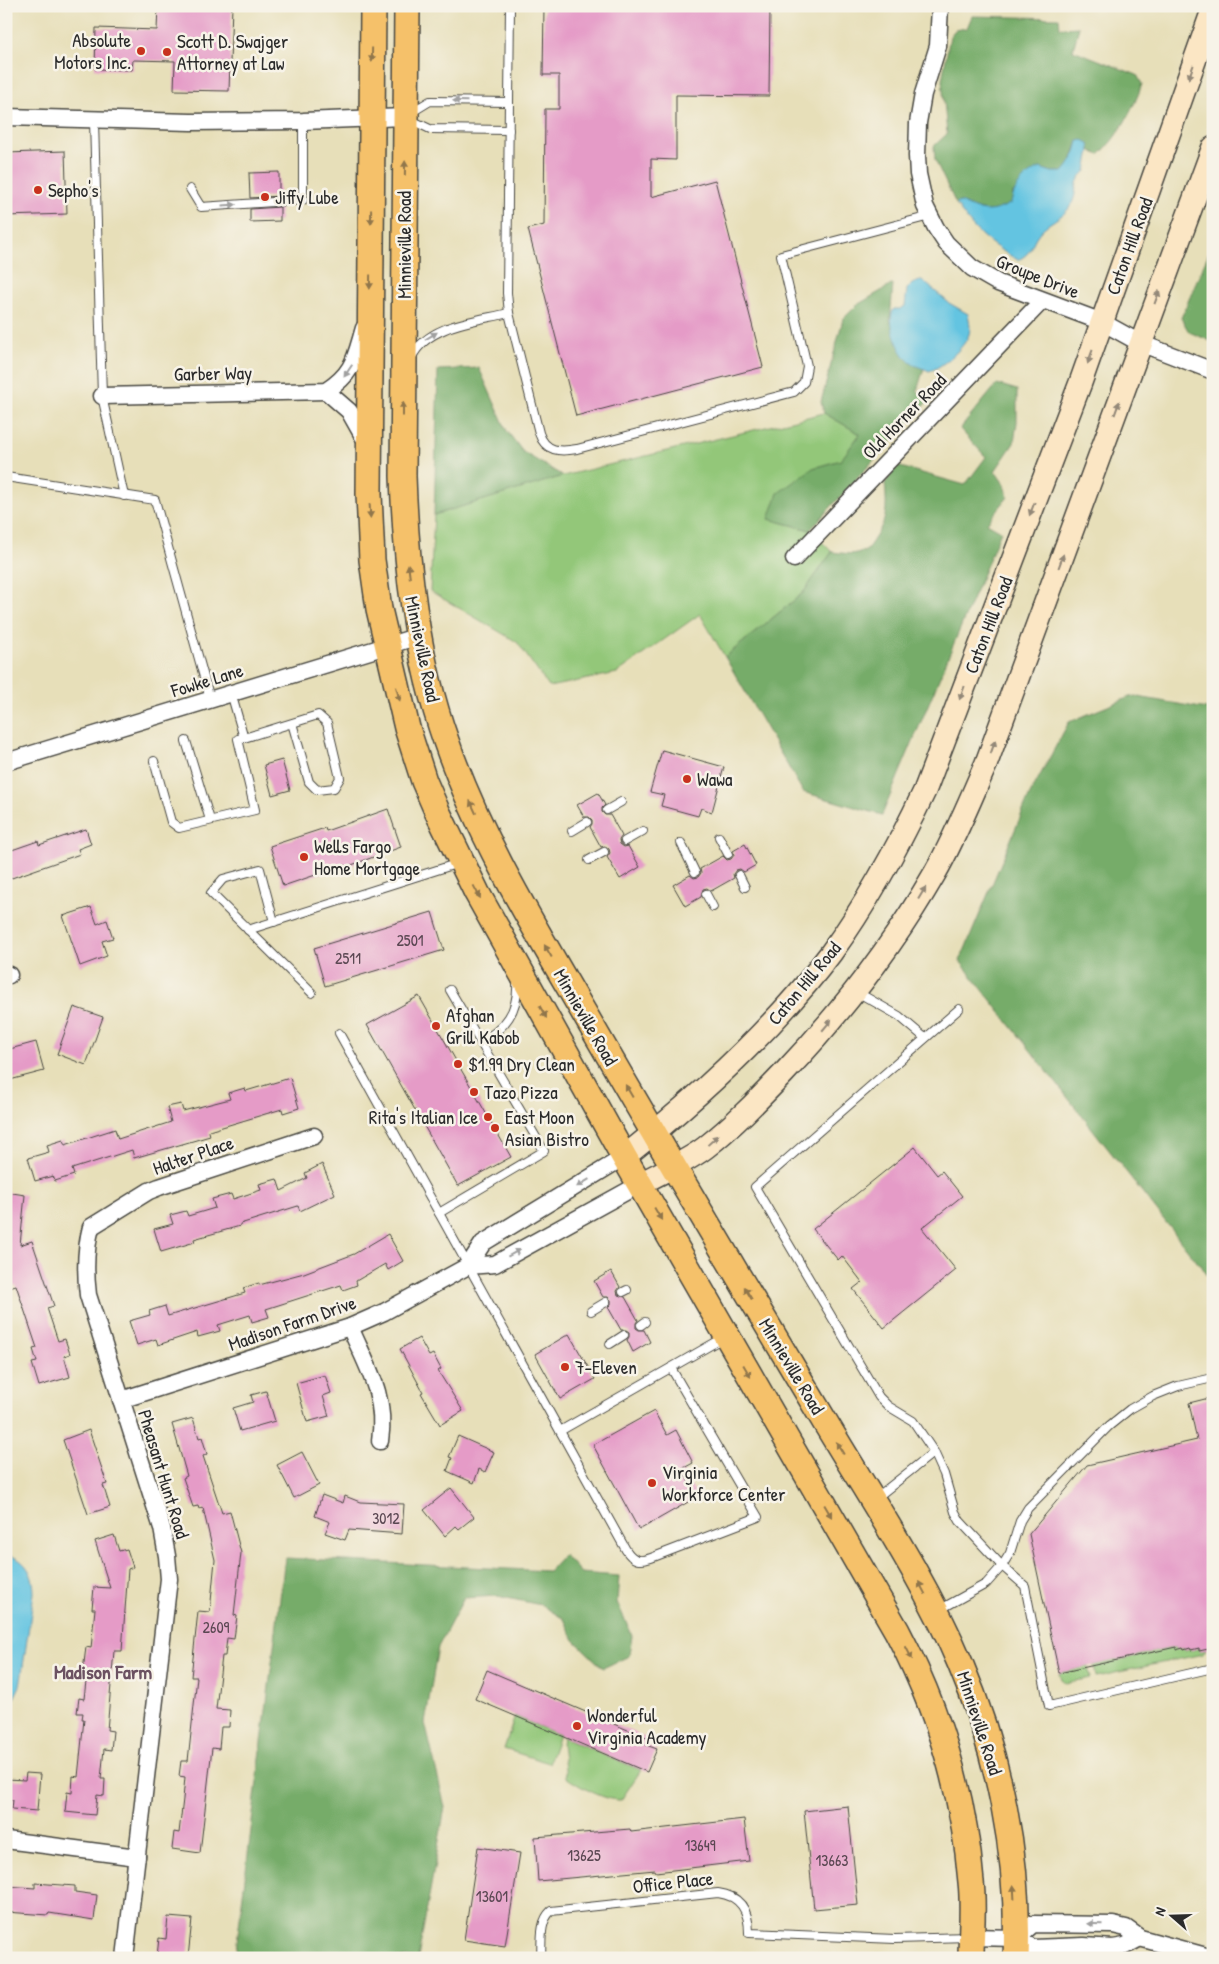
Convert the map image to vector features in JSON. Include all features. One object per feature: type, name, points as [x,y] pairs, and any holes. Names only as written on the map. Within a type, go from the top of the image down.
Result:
[{"type":"main road","name":"Minnieville Road","points":[[373,6],[369,446],[372,560],[378,609],[394,681],[415,756],[437,812],[461,862],[508,948],[624,1157],[898,1631],[922,1682],[956,1784],[966,1834],[972,1884],[971,1947]]},
{"type":"main road","name":"Minnieville Road","points":[[407,6],[403,374],[404,524],[412,598],[419,636],[434,702],[445,738],[460,779],[488,839],[533,924],[672,1166],[872,1501],[936,1612],[960,1662],[999,1782],[1013,1870],[1017,1948]]},
{"type":"main road","name":"Caton Hill Road","points":[[624,1157],[654,1134],[735,1060],[774,1021],[811,978],[864,904],[900,843],[925,790],[1102,322],[1213,9]]},
{"type":"main road","points":[[640,1184],[706,1147],[762,1095],[808,1048],[855,991],[898,933],[936,872],[963,818],[986,764],[1213,148]]},
{"type":"street","name":"Groupe Drive","points":[[940,6],[938,46],[922,94],[917,140],[918,174],[921,191],[930,216],[940,235],[952,250],[972,268],[998,283],[1102,322],[1140,343],[1213,371]]},
{"type":"street","points":[[6,118],[94,121],[303,121],[405,116]]},
{"type":"street","name":"Old Horner Road","points":[[794,559],[1042,301]]},
{"type":"street","points":[[369,446],[349,411],[326,391],[342,379],[352,365],[370,309]]},
{"type":"street","name":"Garber Way","points":[[102,396],[326,391]]},
{"type":"street","name":"Fowke Lane","points":[[6,762],[419,636]]},
{"type":"street","name":"Halter Place","points":[[92,1227],[149,1191],[314,1136]]},
{"type":"street","name":"Madison Farm Drive","points":[[468,1266],[483,1243],[624,1157]]},
{"type":"street","name":"Madison Farm Drive","points":[[120,1400],[350,1327],[384,1312],[468,1266],[495,1264],[640,1184]]},
{"type":"street","name":"Pheasant Hunt Road","points":[[92,1227],[86,1244],[85,1270],[88,1295],[162,1528],[168,1556],[169,1579],[125,1958]]},
{"type":"street","points":[[350,1327],[377,1391],[381,1406],[382,1424],[380,1441]]},
{"type":"street","points":[[6,1840],[137,1856]]},
{"type":"street","points":[[1017,1948],[1033,1924],[1082,1923],[1121,1926],[1140,1938],[1213,1958]]},
{"type":"street","points":[[971,1947],[1033,1948],[1084,1946],[1113,1948],[1125,1946],[1140,1938]]},
{"type":"lane","points":[[510,6],[507,293],[509,314],[541,438],[545,444],[556,450],[577,449],[794,392],[804,382],[807,366],[781,255],[930,216]]},
{"type":"lane","points":[[405,116],[430,101],[509,102]]},
{"type":"lane","points":[[405,116],[430,129],[509,130]]},
{"type":"lane","points":[[94,121],[102,396],[124,496]]},
{"type":"lane","points":[[190,189],[201,206],[303,200],[303,121]]},
{"type":"lane","points":[[403,374],[419,344],[429,336],[445,329],[509,314]]},
{"type":"lane","points":[[6,477],[155,500],[210,699]]},
{"type":"lane","points":[[231,693],[244,738]]},
{"type":"lane","points":[[154,761],[171,822],[179,828],[254,810],[238,739],[318,715],[327,723],[340,778],[334,788],[318,790],[309,782],[292,723]]},
{"type":"lane","points":[[186,741],[210,820]]},
{"type":"lane","points":[[608,810],[621,802]]},
{"type":"lane","points":[[572,831],[587,822]]},
{"type":"lane","points":[[625,841],[643,830]]},
{"type":"lane","points":[[719,837],[728,854]]},
{"type":"lane","points":[[680,843],[695,872]]},
{"type":"lane","points":[[590,860],[604,852]]},
{"type":"lane","points":[[248,930],[461,862]]},
{"type":"lane","points":[[274,922],[260,869],[223,879],[211,893],[312,993]]},
{"type":"lane","points":[[739,875],[745,887]]},
{"type":"lane","points":[[706,894],[713,907]]},
{"type":"lane","points":[[481,1042],[504,1026],[516,997],[518,987],[514,962],[508,948]]},
{"type":"lane","points":[[439,1213],[544,1151],[450,990]]},
{"type":"lane","points":[[855,991],[899,1016],[925,1038]]},
{"type":"lane","points":[[959,1009],[755,1187],[879,1397],[888,1406],[913,1421],[934,1452],[944,1474],[955,1512],[960,1521],[1002,1566],[1025,1586],[1049,1706],[1213,1668]]},
{"type":"lane","points":[[339,1033],[626,1550],[633,1559],[644,1560],[651,1558],[758,1517],[671,1368]]},
{"type":"lane","points":[[591,1310],[606,1302]]},
{"type":"lane","points":[[610,1344],[624,1335]]},
{"type":"lane","points":[[560,1431],[727,1336]]},
{"type":"lane","points":[[936,1612],[986,1584],[1010,1554],[1020,1521],[1028,1508],[1109,1426],[1130,1409],[1153,1396],[1178,1386],[1213,1378]]},
{"type":"lane","points":[[872,1501],[934,1452]]},
{"type":"lane","name":"Office Place","points":[[541,1958],[543,1924],[545,1916],[551,1911],[718,1893],[733,1896],[744,1906],[749,1921],[749,1933],[895,1939],[971,1947]]},
{"type":"green space","points":[[972,16],[1059,18],[1060,28],[1079,27],[1073,50],[1137,75],[1142,84],[1125,122],[1113,140],[1099,155],[1090,150],[1089,143],[1078,141],[1069,167],[1063,172],[1052,172],[1040,168],[1013,193],[1012,203],[989,211],[979,210],[959,202],[956,204],[935,160],[934,146],[947,134],[942,80],[950,36],[955,30],[967,28]]},
{"type":"green space","points":[[1213,243],[1213,342],[1189,332],[1181,318]]},
{"type":"green space","points":[[893,284],[890,321],[911,363],[924,368],[917,391],[928,401],[810,530],[769,519],[778,493],[813,468],[841,460],[860,434],[824,413],[821,402],[843,319],[857,305]]},
{"type":"green space","points":[[479,368],[507,431],[523,452],[563,476],[434,515],[438,370]]},
{"type":"green space","points":[[997,384],[1017,390],[1017,422],[1014,443],[995,471],[1004,484],[1008,497],[987,523],[1001,531],[882,815],[803,792],[725,657],[803,593],[832,552],[851,554],[866,551],[882,526],[886,512],[885,483],[897,466],[965,485],[986,457],[960,429]]},
{"type":"green space","points":[[824,413],[860,434],[841,460],[813,468],[769,519],[810,530],[832,552],[803,593],[725,657],[700,614],[617,673],[549,687],[517,642],[430,591],[434,515],[563,476]]},
{"type":"green space","points":[[1132,696],[1213,710],[1213,1282],[960,961],[1030,794],[1069,722]]},
{"type":"green space","points":[[564,1555],[581,1573],[619,1576],[617,1602],[632,1636],[629,1656],[603,1668],[574,1640],[564,1619],[541,1605],[497,1596],[464,1598],[438,1647],[425,1723],[445,1807],[418,1958],[235,1958],[285,1558],[549,1571]]},
{"type":"green space","points":[[1176,1647],[1177,1649],[1183,1648],[1184,1650],[1199,1648],[1199,1651],[1206,1649],[1203,1654],[1096,1677],[1094,1665]]},
{"type":"green space","points":[[1088,1666],[1090,1678],[1065,1683],[1061,1680],[1059,1673]]},
{"type":"green space","points":[[515,1716],[559,1735],[549,1763],[504,1749]]},
{"type":"green space","points":[[563,1737],[641,1770],[621,1800],[600,1796],[566,1777],[562,1744]]},
{"type":"water","points":[[1083,140],[1089,143],[1090,150],[1086,171],[1078,180],[1071,205],[1065,213],[1042,229],[1027,254],[1018,260],[983,237],[969,223],[956,204],[959,202],[979,210],[989,211],[1011,203],[1012,197],[1021,182],[1040,168],[1052,172],[1063,172],[1073,158],[1078,141]]},
{"type":"water","points":[[922,280],[949,303],[968,314],[970,326],[967,339],[958,350],[947,361],[929,371],[913,364],[902,353],[891,321],[894,309],[900,309],[905,306],[907,289],[912,284]]},
{"type":"water","points":[[6,1555],[19,1560],[28,1568],[34,1586],[34,1593],[20,1686],[14,1698],[6,1701]]},
{"type":"building","points":[[158,6],[232,6],[229,91],[174,90],[175,61],[133,60],[132,70],[95,69],[96,28],[157,30]]},
{"type":"building","points":[[544,6],[770,6],[769,96],[676,95],[676,160],[651,159],[651,197],[715,180],[763,367],[576,416],[528,229],[544,225],[545,109],[559,109],[559,75],[543,75]]},
{"type":"building","points":[[65,151],[67,214],[6,216],[6,153]]},
{"type":"building","points":[[279,172],[279,196],[250,198],[249,173]]},
{"type":"building","points":[[280,207],[280,221],[250,222],[250,209]]},
{"type":"building","name":"Wawa","points":[[662,750],[724,767],[712,812],[701,808],[698,816],[661,806],[664,795],[650,792]]},
{"type":"building","points":[[282,760],[290,790],[272,795],[264,765]]},
{"type":"building","points":[[598,793],[605,805],[602,808],[602,812],[605,815],[610,815],[622,836],[619,840],[620,844],[624,847],[628,846],[640,867],[620,879],[607,857],[610,853],[609,849],[605,846],[601,847],[590,827],[592,820],[589,817],[584,817],[577,805]]},
{"type":"building","points":[[388,809],[401,847],[346,867],[345,865],[283,886],[270,846],[325,828],[326,831]]},
{"type":"building","points":[[86,829],[91,844],[78,849],[80,854],[6,880],[6,852],[38,841],[39,845]]},
{"type":"building","name":"Wawa","points":[[745,844],[756,865],[744,872],[740,869],[736,870],[733,874],[734,878],[711,891],[707,888],[703,889],[701,897],[685,906],[673,885],[690,875],[694,878],[698,877],[701,873],[700,869],[723,856],[727,860],[731,859],[734,855],[733,851]]},
{"type":"building","points":[[91,907],[97,924],[107,920],[113,938],[102,941],[107,956],[80,966],[63,916]]},
{"type":"building","points":[[432,912],[444,950],[325,986],[314,948]]},
{"type":"building","points":[[419,996],[511,1157],[458,1186],[367,1025]]},
{"type":"building","points":[[74,1007],[103,1017],[86,1065],[57,1054]]},
{"type":"building","points":[[36,1042],[44,1071],[6,1081],[6,1050]]},
{"type":"building","points":[[290,1078],[299,1108],[283,1113],[282,1109],[209,1131],[210,1136],[134,1158],[132,1150],[72,1169],[74,1175],[55,1181],[53,1176],[35,1181],[28,1158],[49,1152],[47,1145],[63,1140],[65,1145],[115,1129],[118,1139],[171,1122],[167,1107],[181,1104],[183,1111],[230,1099],[228,1093],[245,1088],[246,1091]]},
{"type":"building","points":[[915,1147],[937,1175],[942,1171],[962,1196],[922,1228],[956,1270],[884,1328],[853,1289],[862,1282],[842,1256],[838,1260],[813,1229]]},
{"type":"building","points":[[322,1164],[335,1194],[300,1211],[298,1206],[240,1224],[240,1226],[194,1239],[195,1242],[161,1252],[154,1229],[173,1224],[170,1215],[186,1211],[188,1216],[215,1208],[212,1199],[231,1194],[233,1199],[261,1190],[259,1184],[277,1179],[281,1191],[307,1178],[305,1173]]},
{"type":"building","points":[[6,1192],[25,1195],[20,1245],[32,1241],[54,1306],[47,1308],[58,1341],[65,1339],[70,1354],[64,1356],[70,1377],[39,1386],[32,1363],[37,1362],[33,1349],[37,1348],[16,1285],[6,1288]]},
{"type":"building","points":[[388,1234],[403,1261],[388,1270],[385,1264],[356,1281],[357,1285],[343,1290],[341,1285],[266,1309],[269,1317],[252,1322],[250,1315],[218,1325],[220,1331],[198,1337],[197,1332],[158,1345],[156,1339],[137,1345],[129,1321],[150,1315],[149,1311],[165,1306],[168,1316],[245,1293],[243,1288],[304,1273],[354,1254]]},
{"type":"building","name":"7-Eleven","points":[[611,1271],[620,1287],[617,1291],[618,1295],[625,1297],[638,1320],[636,1328],[644,1330],[650,1342],[633,1352],[627,1340],[629,1332],[621,1330],[608,1307],[611,1304],[611,1300],[608,1297],[603,1297],[594,1281]]},
{"type":"building","name":"7-Eleven","points":[[569,1334],[595,1379],[560,1399],[535,1354]]},
{"type":"building","points":[[419,1338],[429,1356],[433,1354],[441,1369],[438,1371],[463,1411],[440,1425],[421,1393],[423,1392],[400,1349]]},
{"type":"building","points":[[325,1375],[331,1393],[323,1396],[329,1416],[307,1422],[296,1383]]},
{"type":"building","points":[[266,1391],[275,1421],[240,1431],[233,1408],[253,1402],[251,1395]]},
{"type":"building","points":[[1213,1397],[1213,1648],[1199,1651],[1199,1648],[1176,1650],[1176,1647],[1059,1673],[1029,1534],[1087,1465],[1197,1440],[1189,1403]]},
{"type":"building","name":"Virginia Workforce Center","points":[[654,1411],[667,1435],[676,1430],[693,1463],[682,1469],[697,1497],[639,1530],[593,1445]]},
{"type":"building","points":[[193,1418],[199,1438],[202,1437],[207,1454],[203,1456],[222,1513],[230,1511],[241,1553],[234,1615],[237,1616],[234,1639],[227,1638],[225,1656],[222,1656],[216,1709],[230,1710],[229,1727],[221,1727],[219,1749],[212,1748],[200,1853],[172,1849],[174,1832],[179,1833],[183,1799],[185,1777],[179,1776],[181,1761],[188,1761],[197,1677],[191,1677],[198,1611],[210,1612],[215,1560],[203,1508],[193,1507],[183,1478],[187,1476],[172,1424]]},
{"type":"building","points":[[89,1430],[107,1484],[103,1485],[110,1507],[88,1514],[63,1440]]},
{"type":"building","points":[[458,1436],[494,1452],[485,1472],[479,1469],[474,1483],[447,1471],[452,1458],[449,1457]]},
{"type":"building","points":[[302,1452],[319,1485],[294,1498],[277,1465]]},
{"type":"building","points":[[451,1488],[474,1517],[459,1529],[456,1526],[445,1536],[424,1510]]},
{"type":"building","points":[[322,1495],[343,1503],[345,1496],[360,1502],[404,1504],[402,1534],[349,1530],[345,1540],[325,1533],[330,1522],[315,1516]]},
{"type":"building","points":[[114,1535],[119,1551],[127,1549],[133,1567],[128,1569],[122,1651],[114,1651],[107,1730],[113,1731],[111,1750],[104,1749],[101,1779],[105,1779],[104,1796],[97,1795],[95,1815],[65,1812],[67,1792],[72,1793],[73,1776],[78,1777],[84,1719],[82,1719],[83,1713],[77,1713],[79,1698],[84,1699],[87,1672],[83,1671],[86,1647],[91,1648],[95,1609],[92,1609],[94,1587],[110,1588],[95,1541]]},
{"type":"building","name":"Wonderful Virginia Academy","points":[[487,1670],[649,1739],[646,1745],[657,1749],[647,1772],[475,1699]]},
{"type":"building","points":[[26,1773],[40,1774],[37,1811],[12,1809],[13,1800],[6,1800],[6,1779],[25,1780]]},
{"type":"building","points":[[848,1806],[858,1905],[814,1909],[804,1811]]},
{"type":"building","points":[[744,1819],[749,1861],[656,1872],[655,1870],[538,1881],[535,1837],[630,1829],[631,1832]]},
{"type":"building","points":[[478,1847],[520,1853],[505,1946],[464,1940]]},
{"type":"building","points":[[35,1883],[75,1886],[75,1892],[97,1895],[94,1920],[49,1913],[48,1915],[6,1912],[6,1886],[35,1888]]},
{"type":"building","points":[[168,1917],[192,1919],[188,1958],[157,1956],[159,1938],[166,1939]]},
{"type":"place","name":"Absolute Motors Inc.","points":[[141,51]]},
{"type":"place","name":"Scott D. Swajger Attorney at Law","points":[[167,52]]},
{"type":"place","name":"Sepho's","points":[[38,190]]},
{"type":"place","name":"Jiffy Lube","points":[[265,197]]},
{"type":"place","name":"Wawa","points":[[687,779]]},
{"type":"place","name":"Wells Fargo Home Mortgage","points":[[304,857]]},
{"type":"place","name":"Afghan Grill Kabob","points":[[436,1026]]},
{"type":"place","name":"$1.99 Dry Clean","points":[[458,1064]]},
{"type":"place","name":"Tazo Pizza","points":[[474,1092]]},
{"type":"place","name":"Rita's Italian Ice","points":[[488,1117]]},
{"type":"place","name":"East Moon Asian Bistro","points":[[495,1128]]},
{"type":"place","name":"7-Eleven","points":[[565,1367]]},
{"type":"place","name":"Virginia Workforce Center","points":[[652,1483]]},
{"type":"place","name":"Wonderful Virginia Academy","points":[[577,1726]]},
{"type":"district","name":"Madison Farm","points":[[103,1672]]}]
